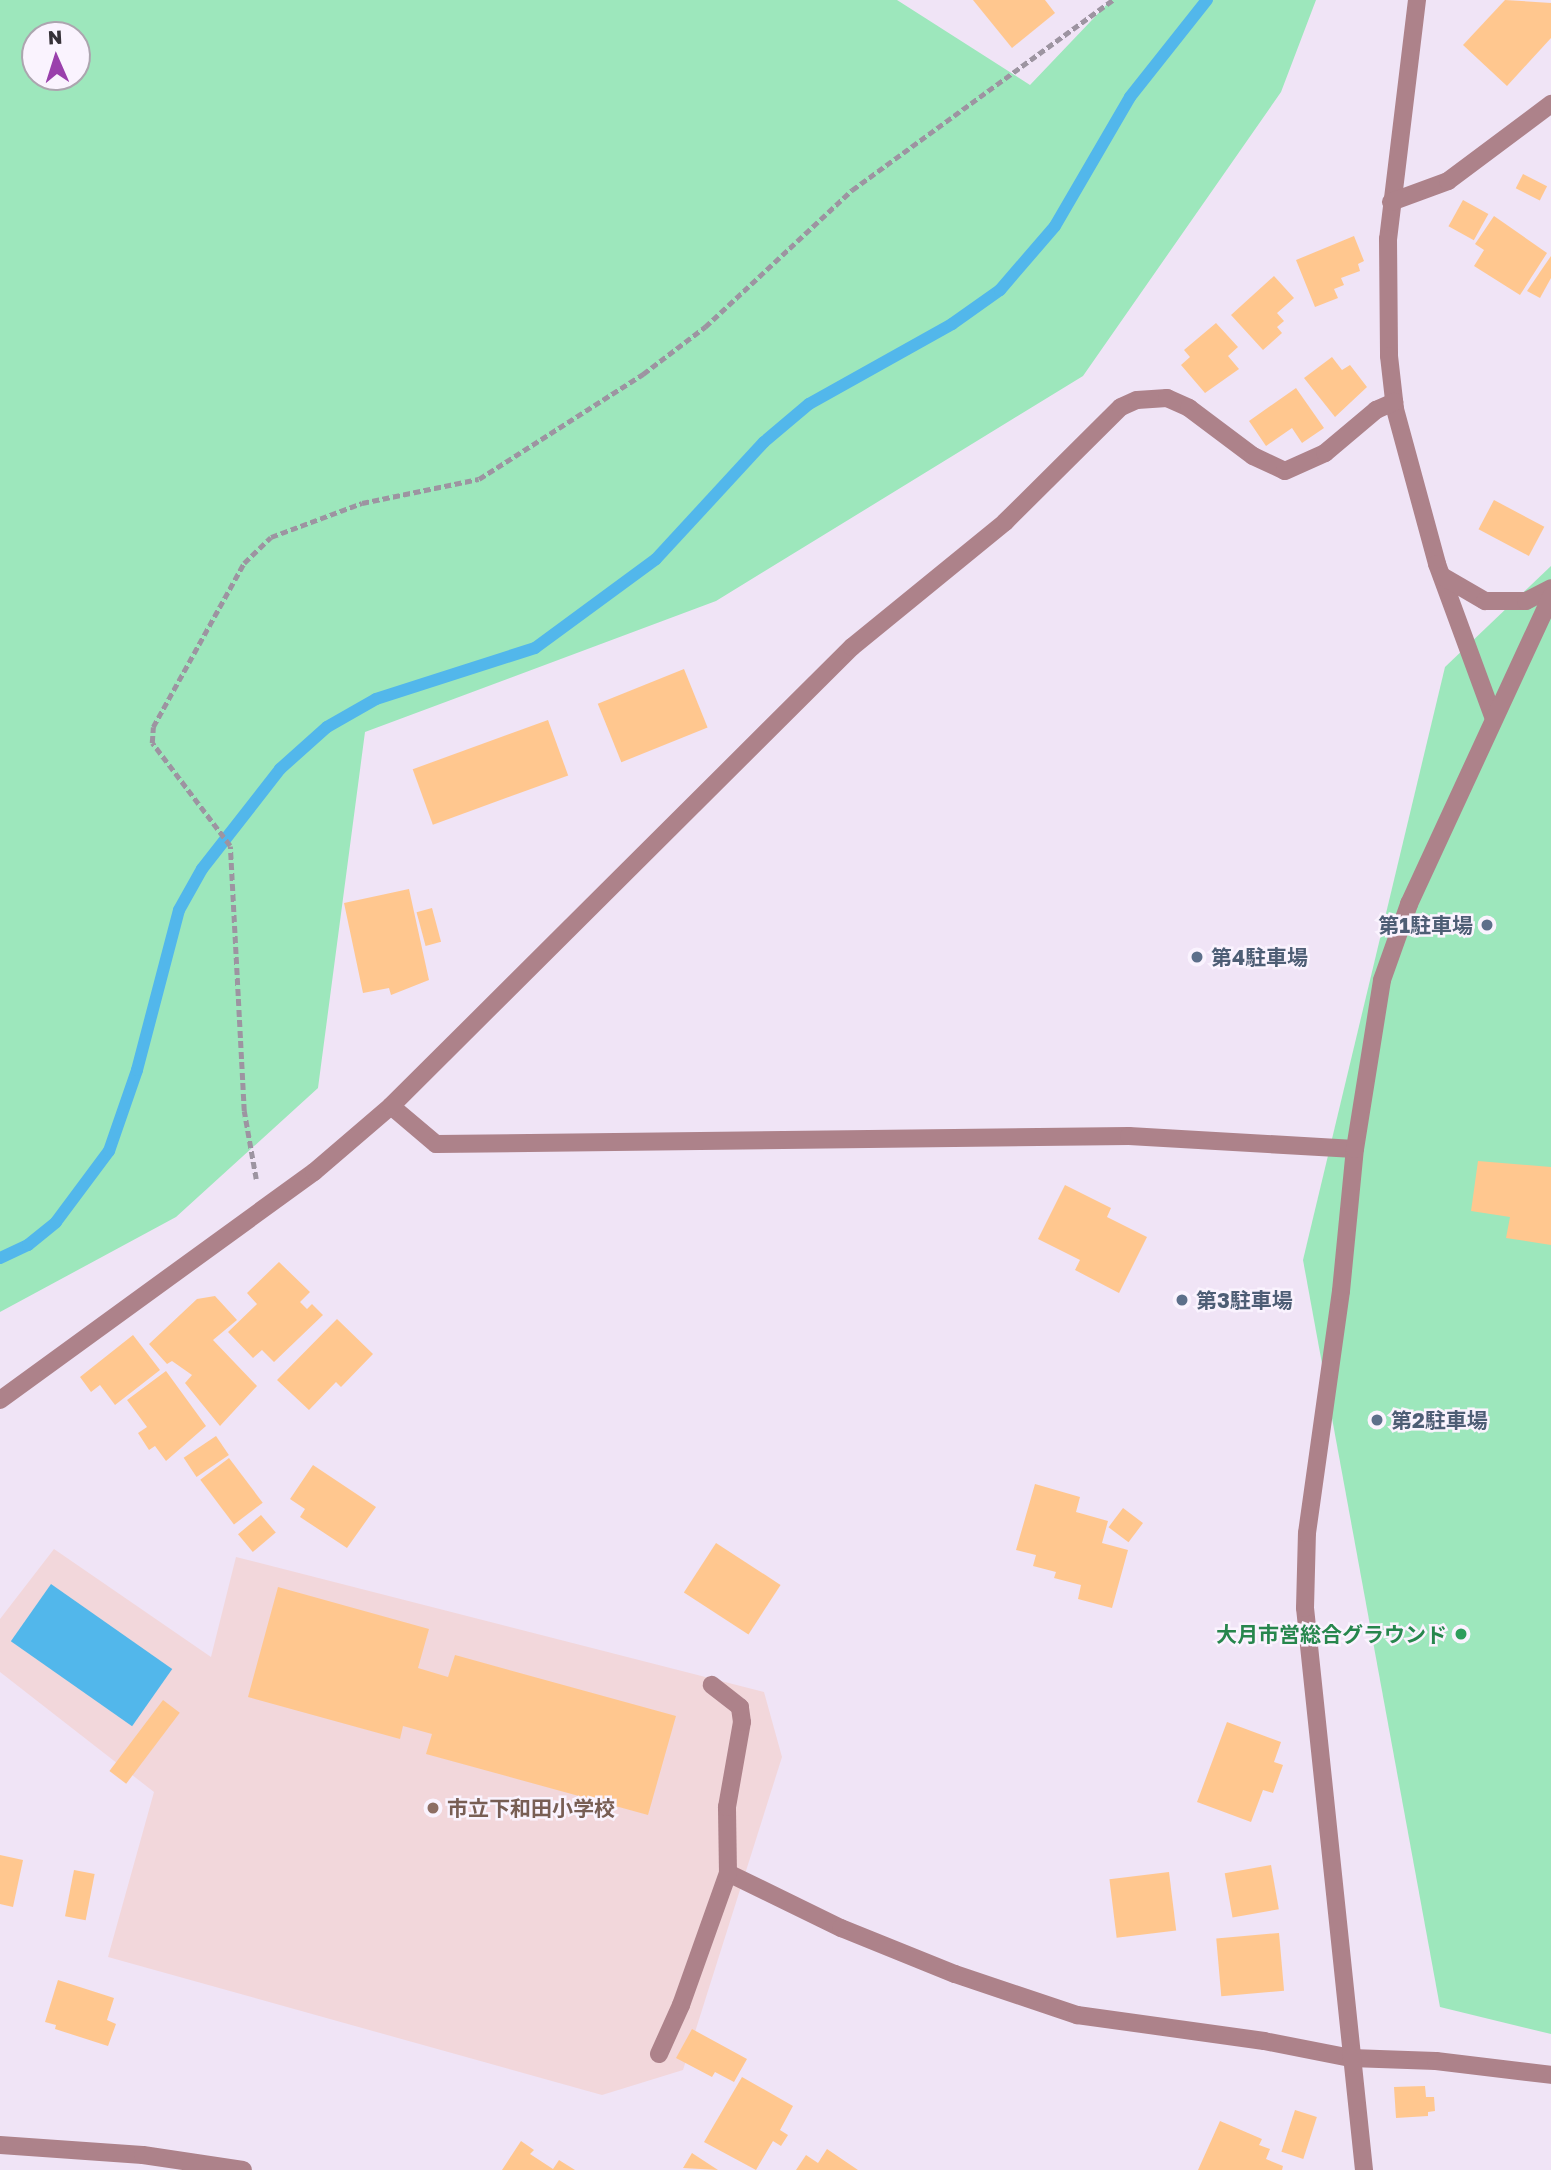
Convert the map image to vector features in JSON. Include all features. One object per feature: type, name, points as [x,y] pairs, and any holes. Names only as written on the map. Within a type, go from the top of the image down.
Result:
[{"type":"street","points":[[1417,0],[1391,202],[1386,300],[1394,402],[1442,576],[1493,716]]},
{"type":"street","points":[[1391,202],[1448,181],[1551,104]]},
{"type":"street","points":[[0,1399],[314,1172],[391,1106],[852,647],[1005,522],[1121,407],[1137,400],[1167,398],[1188,408],[1253,456],[1285,471],[1325,453],[1376,410],[1394,402]]},
{"type":"street","points":[[1442,576],[1485,601],[1526,601],[1551,588]]},
{"type":"street","points":[[1364,2170],[1306,1608],[1307,1533],[1341,1291],[1355,1149],[1375,1018],[1391,950],[1492,728],[1493,716],[1551,596]]},
{"type":"street","points":[[391,1106],[436,1144],[1129,1136],[1355,1149]]},
{"type":"street","points":[[659,2054],[681,2006],[728,1873],[727,1807],[742,1722],[740,1707],[712,1685]]},
{"type":"street","points":[[728,1873],[787,1898],[841,1928],[956,1974],[1077,2015],[1264,2040],[1352,2058],[1436,2061],[1551,2075]]},
{"type":"street","points":[[0,2145],[143,2155],[243,2170]]},
{"type":"path","points":[[262,1209],[244,1111],[230,846],[152,743],[153,727],[244,563],[271,537],[362,503],[479,479],[643,374],[705,327],[852,190],[1114,0]]},
{"type":"shaded area","points":[[54,1549],[211,1657],[236,1557],[764,1692],[782,1757],[683,2070],[602,2095],[108,1957],[154,1792],[0,1672],[0,1619]]},
{"type":"green space","points":[[0,0],[897,0],[1030,85],[1111,0],[1316,0],[1281,92],[1083,376],[716,601],[365,732],[318,1088],[176,1217],[0,1312]]},
{"type":"green space","name":"大月市営総合グラウンド","points":[[1551,566],[1551,2034],[1440,2007],[1303,1260],[1445,667]]},
{"type":"water","points":[[51,1584],[172,1669],[132,1726],[11,1641]]},
{"type":"building","points":[[973,0],[1045,0],[1055,13],[1012,48]]},
{"type":"building","points":[[1505,0],[1551,3],[1551,38],[1507,86],[1463,45]]},
{"type":"building","points":[[1523,174],[1547,186],[1540,201],[1516,188]]},
{"type":"building","points":[[1463,200],[1488,214],[1474,240],[1448,226]]},
{"type":"building","points":[[1494,216],[1547,253],[1520,295],[1474,266],[1484,250],[1475,244]]},
{"type":"building","points":[[1354,236],[1364,261],[1358,264],[1360,271],[1341,278],[1344,285],[1334,289],[1338,298],[1315,307],[1296,260]]},
{"type":"building","points":[[1551,256],[1551,278],[1540,298],[1527,291]]},
{"type":"building","points":[[1274,276],[1294,298],[1277,313],[1284,321],[1277,327],[1282,333],[1263,350],[1231,315]]},
{"type":"building","points":[[1216,323],[1238,347],[1228,356],[1239,369],[1205,393],[1181,365],[1190,357],[1184,350]]},
{"type":"building","points":[[1332,357],[1342,370],[1350,365],[1367,387],[1335,417],[1304,378]]},
{"type":"building","points":[[1296,388],[1324,428],[1302,443],[1292,428],[1266,446],[1249,421]]},
{"type":"building","points":[[1494,500],[1544,527],[1529,556],[1479,529]]},
{"type":"building","points":[[684,669],[708,727],[621,762],[598,704]]},
{"type":"building","points":[[548,720],[568,775],[433,825],[413,769]]},
{"type":"building","points":[[409,889],[429,980],[391,995],[389,988],[363,993],[344,903]]},
{"type":"building","points":[[432,908],[441,942],[426,946],[417,912]]},
{"type":"building","points":[[1478,1161],[1551,1167],[1551,1245],[1506,1238],[1510,1217],[1471,1211]]},
{"type":"building","points":[[1065,1185],[1111,1208],[1107,1217],[1147,1237],[1119,1293],[1075,1270],[1080,1260],[1038,1239]]},
{"type":"building","points":[[279,1262],[310,1292],[300,1302],[307,1309],[312,1304],[323,1315],[274,1362],[262,1350],[253,1358],[228,1332],[257,1304],[247,1293]]},
{"type":"building","points":[[215,1296],[237,1320],[213,1340],[257,1386],[220,1426],[185,1383],[192,1375],[172,1361],[167,1364],[149,1344],[197,1299]]},
{"type":"building","points":[[337,1319],[373,1354],[341,1387],[336,1382],[309,1410],[277,1380]]},
{"type":"building","points":[[133,1335],[160,1370],[115,1405],[100,1385],[91,1392],[80,1377]]},
{"type":"building","points":[[166,1371],[206,1426],[166,1461],[155,1446],[149,1450],[138,1433],[147,1427],[127,1400]]},
{"type":"building","points":[[216,1436],[229,1455],[197,1477],[184,1458]]},
{"type":"building","points":[[229,1458],[263,1503],[234,1524],[200,1480]]},
{"type":"building","points":[[313,1465],[376,1507],[347,1548],[300,1517],[305,1509],[290,1499]]},
{"type":"building","points":[[1035,1484],[1080,1497],[1076,1512],[1108,1521],[1102,1543],[1128,1550],[1112,1608],[1078,1599],[1081,1585],[1054,1578],[1056,1572],[1033,1566],[1036,1555],[1016,1550]]},
{"type":"building","points":[[1123,1508],[1143,1523],[1129,1542],[1109,1527]]},
{"type":"building","points":[[261,1515],[276,1533],[253,1552],[238,1534]]},
{"type":"building","points":[[716,1543],[781,1585],[748,1634],[684,1592]]},
{"type":"building","points":[[278,1587],[429,1629],[418,1668],[448,1677],[455,1655],[676,1716],[648,1815],[426,1754],[432,1734],[403,1726],[400,1739],[248,1697]]},
{"type":"building","points":[[163,1700],[180,1713],[126,1784],[109,1771]]},
{"type":"building","points":[[1227,1722],[1281,1742],[1274,1762],[1283,1765],[1273,1793],[1263,1790],[1251,1822],[1197,1802]]},
{"type":"building","points":[[0,1855],[23,1860],[13,1907],[0,1904]]},
{"type":"building","points":[[1271,1865],[1279,1909],[1233,1917],[1225,1873]]},
{"type":"building","points":[[74,1870],[95,1874],[86,1920],[65,1916]]},
{"type":"building","points":[[1169,1872],[1176,1931],[1117,1938],[1109,1879]]},
{"type":"building","points":[[1279,1933],[1284,1991],[1221,1996],[1216,1938]]},
{"type":"building","points":[[58,1980],[114,1998],[107,2020],[116,2024],[108,2046],[55,2029],[56,2025],[45,2022]]},
{"type":"building","points":[[692,2029],[747,2059],[734,2082],[715,2072],[712,2077],[676,2058]]},
{"type":"building","points":[[742,2077],[793,2106],[780,2130],[788,2135],[781,2146],[773,2141],[756,2170],[704,2142]]},
{"type":"building","points":[[1425,2086],[1426,2097],[1434,2097],[1435,2111],[1428,2112],[1428,2116],[1396,2118],[1394,2087]]},
{"type":"building","points":[[1295,2110],[1317,2117],[1303,2159],[1281,2152]]},
{"type":"building","points":[[1220,2121],[1262,2139],[1259,2145],[1270,2149],[1266,2159],[1283,2166],[1282,2170],[1198,2170]]},
{"type":"building","points":[[521,2141],[534,2150],[530,2154],[553,2169],[559,2160],[575,2170],[502,2170]]},
{"type":"building","points":[[827,2149],[858,2170],[796,2170],[806,2155],[818,2163]]},
{"type":"building","points":[[692,2153],[718,2170],[683,2168]]},
{"type":"waterway","points":[[0,1258],[28,1245],[56,1222],[109,1151],[137,1070],[179,910],[202,869],[280,769],[327,727],[376,699],[535,648],[656,559],[764,442],[809,404],[952,324],[1000,290],[1055,226],[1130,97],[1207,0]]},
{"type":"place","name":"第1駐車場","points":[[1487,925]]},
{"type":"place","name":"第4駐車場","points":[[1197,957]]},
{"type":"place","name":"第3駐車場","points":[[1182,1300]]},
{"type":"place","name":"第2駐車場","points":[[1377,1420]]},
{"type":"place","name":"大月市営総合グラウンド","points":[[1461,1634]]},
{"type":"place","name":"市立下和田小学校","points":[[433,1808]]}]
